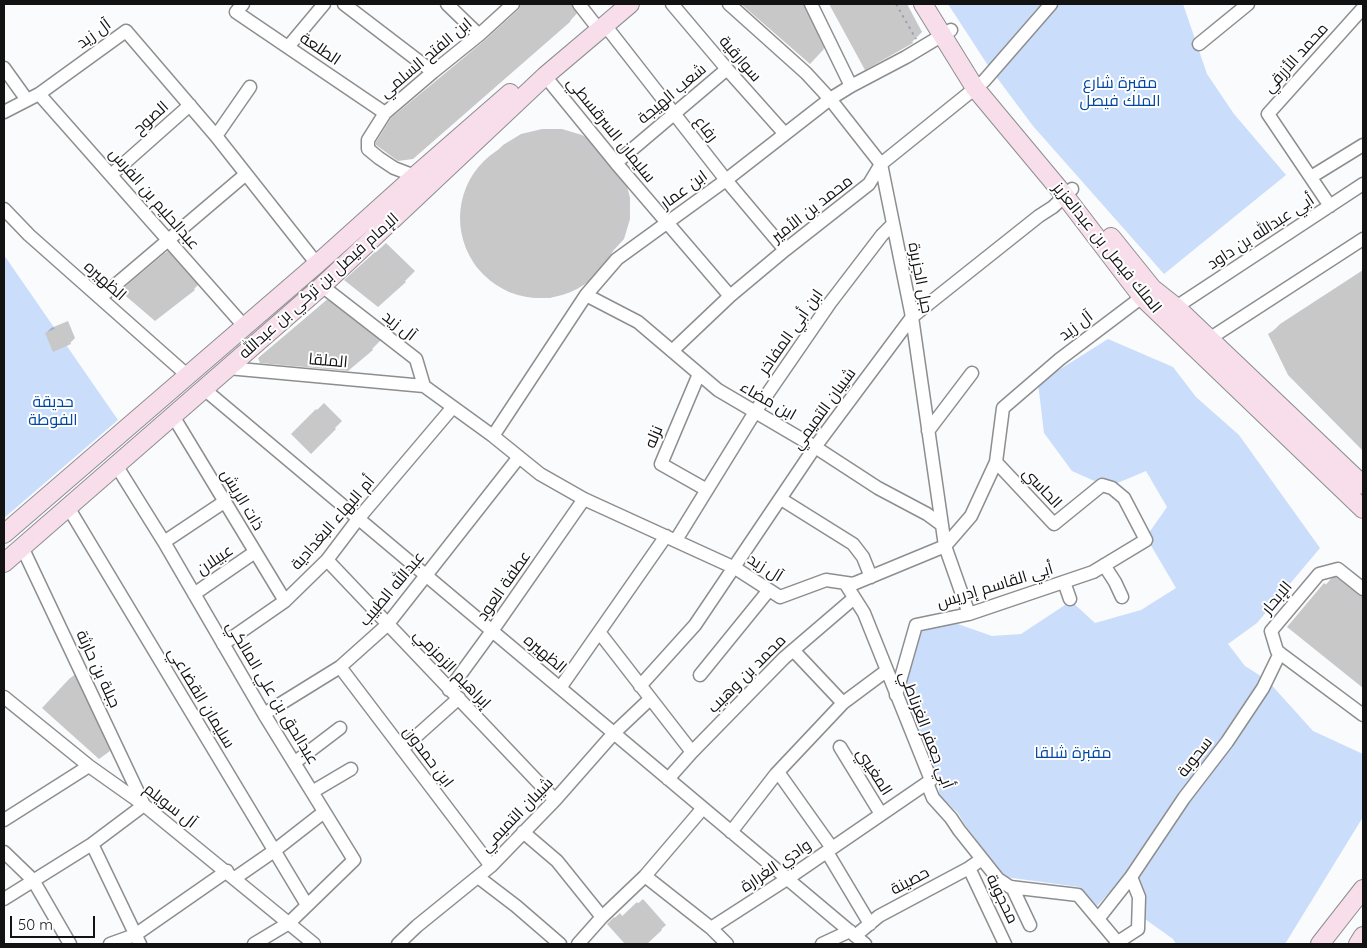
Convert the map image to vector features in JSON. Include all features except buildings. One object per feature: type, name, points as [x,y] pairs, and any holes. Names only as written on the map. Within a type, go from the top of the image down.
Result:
[{"type":"main road","name":"الإمام فيصل بن تركي بن عبدالله","points":[[4,563],[322,286],[545,76],[599,23],[615,4]]},
{"type":"main road","name":"الإمام فيصل بن تركي بن عبدالله","points":[[4,534],[317,264],[415,176],[599,23],[630,4]]},
{"type":"main road","name":"الملك فيصل بن عبدالعزيز","points":[[923,4],[946,33],[980,85],[1068,192],[1152,288],[1176,307],[1363,485]]},
{"type":"main road","name":"الملك فيصل بن عبدالعزيز","points":[[936,4],[946,33]]},
{"type":"main road","name":"الملك فيصل بن عبدالعزيز","points":[[1068,192],[1142,297],[1363,509]]},
{"type":"main road","points":[[1320,944],[1363,889]]},
{"type":"main road","points":[[1358,944],[1363,936]]},
{"type":"street","points":[[288,47],[324,4]]},
{"type":"street","points":[[344,4],[432,72]]},
{"type":"street","points":[[447,4],[479,35]]},
{"type":"street","name":"ابن الفتح السلمي","points":[[415,176],[394,168],[368,149],[368,140],[385,113],[432,72],[479,35],[513,4]]},
{"type":"street","name":"رفاع","points":[[579,4],[599,23],[785,250]]},
{"type":"street","name":"سوارقية","points":[[672,4],[785,134]]},
{"type":"street","name":"جبل الجزيرة","points":[[729,4],[806,73],[830,99],[881,164],[912,317],[945,546],[969,614]]},
{"type":"street","points":[[811,4],[851,86]]},
{"type":"street","name":"محمد بن الأمير","points":[[672,350],[730,296],[869,184],[881,164],[980,85],[1050,4]]},
{"type":"street","points":[[1199,44],[1248,4]]},
{"type":"street","name":"الطلعة","points":[[240,8],[288,47],[385,113]]},
{"type":"street","name":"محمد الأزرقي","points":[[1330,206],[1268,114],[1363,8]]},
{"type":"street","name":"آل زيد","points":[[4,112],[39,94],[126,30],[216,136],[317,264]]},
{"type":"street","name":"ابن عمار","points":[[494,436],[586,295],[617,259],[726,180],[830,99],[946,33]]},
{"type":"street","points":[[4,68],[28,100]]},
{"type":"street","name":"شعب الهيجة","points":[[616,163],[727,69]]},
{"type":"street","name":"سليمان السرقسطي","points":[[545,76],[616,163],[730,296]]},
{"type":"street","points":[[216,136],[250,87]]},
{"type":"street","name":"عبدالحليم بن الفرس","points":[[39,94],[244,326]]},
{"type":"street","name":"الصوح","points":[[111,175],[190,105]]},
{"type":"street","points":[[1311,178],[1363,145]]},
{"type":"street","points":[[100,298],[246,174]]},
{"type":"street","name":"أبي عبدالله بن داود","points":[[1176,307],[1363,184]]},
{"type":"street","name":"شيبان التميمي","points":[[640,686],[695,625],[815,447],[912,317],[1038,216],[1053,207],[1068,192]]},
{"type":"street","name":"الظهيره","points":[[4,209],[29,235],[187,375]]},
{"type":"street","name":"ابن أبي المفاخر","points":[[560,688],[599,632],[707,490],[755,412],[830,302],[882,235],[893,224]]},
{"type":"street","points":[[1209,339],[1363,239]]},
{"type":"street","name":"آل زيد","points":[[322,286],[416,359],[424,386],[494,436],[540,474],[584,499],[735,568],[780,597],[826,580],[852,584],[945,546],[971,516],[996,462],[1004,408],[1060,359],[1142,297]]},
{"type":"street","name":"ابن مضاء","points":[[586,295],[638,322],[718,390],[815,447],[878,488],[927,514],[942,525]]},
{"type":"street","name":"الملقا","points":[[228,368],[424,386]]},
{"type":"street","points":[[928,432],[972,373]]},
{"type":"street","name":"نزله","points":[[699,374],[661,464],[707,490]]},
{"type":"street","name":"الظهيره","points":[[204,389],[866,944]]},
{"type":"street","name":"أم البهاء البغدادية","points":[[223,644],[285,601],[327,560],[358,519],[453,407]]},
{"type":"street","name":"ذات الريش","points":[[172,416],[285,601]]},
{"type":"street","name":"عبدالله الطبيب","points":[[264,714],[340,667],[387,625],[519,457]]},
{"type":"street","name":"الحاسي","points":[[996,462],[1054,524],[1102,485],[1112,488],[1124,498],[1146,540]]},
{"type":"street","name":"عبدالحق بن علي المالكي","points":[[116,465],[164,542],[264,714],[354,860],[289,923],[254,944]]},
{"type":"street","name":"عطفة العود","points":[[402,749],[454,694],[492,631],[584,499]]},
{"type":"street","points":[[781,499],[853,544],[863,557],[871,577]]},
{"type":"street","points":[[164,542],[224,502]]},
{"type":"street","name":"سليمان القضاعي","points":[[68,507],[307,905]]},
{"type":"street","name":"أبي القاسم إدريس","points":[[896,695],[916,625],[969,614],[1093,572],[1146,540]]},
{"type":"street","name":"جبلة بن حارثة","points":[[22,547],[144,805]]},
{"type":"street","name":"عبيلان","points":[[194,594],[255,552]]},
{"type":"street","name":"إبراهيم الزمزمي","points":[[327,560],[555,800]]},
{"type":"street","points":[[1104,565],[1122,597]]},
{"type":"street","name":"الإبحار","points":[[1280,654],[1277,651],[1271,631],[1319,574],[1338,568],[1363,589]]},
{"type":"street","points":[[1064,582],[1070,599]]},
{"type":"street","name":"أبي جعفر الغرناطي","points":[[845,583],[864,613],[931,780],[927,782],[933,798],[951,818],[998,879],[1012,887]]},
{"type":"street","points":[[700,675],[769,590]]},
{"type":"street","name":"محمد بن وهيب","points":[[668,779],[692,752],[793,650],[854,598]]},
{"type":"street","points":[[599,632],[692,752]]},
{"type":"street","points":[[793,650],[843,703]]},
{"type":"street","points":[[1280,654],[1363,715]]},
{"type":"street","name":"سحوبة","points":[[1098,919],[1131,877],[1184,798],[1227,742],[1263,688],[1280,654]]},
{"type":"street","name":"ابن حمدون","points":[[340,667],[491,866]]},
{"type":"street","points":[[731,832],[778,772],[843,703],[886,671]]},
{"type":"street","name":"آل سويلم","points":[[4,697],[89,766],[144,805],[231,874],[314,944]]},
{"type":"street","name":"شيبان التميمي","points":[[398,944],[417,926],[491,866],[555,800],[614,733],[650,699]]},
{"type":"street","points":[[294,763],[340,728]]},
{"type":"street","name":"المغيبي","points":[[840,747],[881,814]]},
{"type":"street","points":[[4,820],[89,766]]},
{"type":"street","points":[[312,792],[351,770]]},
{"type":"street","points":[[778,772],[830,850],[870,924]]},
{"type":"street","name":"وادي الغرارة","points":[[712,928],[830,850],[927,782]]},
{"type":"street","points":[[4,899],[92,844],[144,805]]},
{"type":"street","points":[[578,944],[602,917],[645,876],[703,808]]},
{"type":"street","points":[[110,944],[138,940],[231,874],[274,851],[324,812]]},
{"type":"street","points":[[523,832],[557,861],[602,917]]},
{"type":"street","points":[[92,844],[138,940]]},
{"type":"street","points":[[4,852],[33,880],[70,944]]},
{"type":"street","name":"حصينة","points":[[822,944],[853,933],[870,924],[879,916],[969,868],[982,859]]},
{"type":"street","name":"محجوبة","points":[[969,868],[1005,944]]},
{"type":"street","points":[[645,876],[712,928],[727,944]]},
{"type":"street","points":[[478,877],[516,906],[560,944]]},
{"type":"street","points":[[1012,887],[1078,895],[1118,943],[1138,930],[1139,897],[1131,877]]},
{"type":"street","points":[[1012,887],[1030,925]]},
{"type":"path","points":[[896,4],[921,48]]},
{"type":"green space","name":"مقبرة شارع الملك فيصل","points":[[948,4],[1183,4],[1207,74],[1234,114],[1286,175],[1164,274],[1033,126],[989,67]]},
{"type":"green space","name":"حديقة الفوطة","points":[[4,255],[118,420],[4,518]]},
{"type":"green space","name":"مقبرة شلقا","points":[[1108,339],[1173,367],[1196,397],[1239,435],[1320,548],[1257,623],[1228,644],[1245,666],[1267,680],[1313,731],[1363,754],[1363,817],[1285,944],[1176,944],[1173,939],[1145,919],[1143,896],[1131,869],[1097,906],[1079,887],[1005,877],[958,813],[939,795],[939,780],[922,743],[912,712],[904,710],[900,684],[915,633],[952,622],[992,636],[1021,634],[1071,601],[1095,623],[1141,610],[1176,588],[1146,537],[1167,507],[1146,471],[1108,487],[1072,471],[1044,433],[1038,383]]}]
